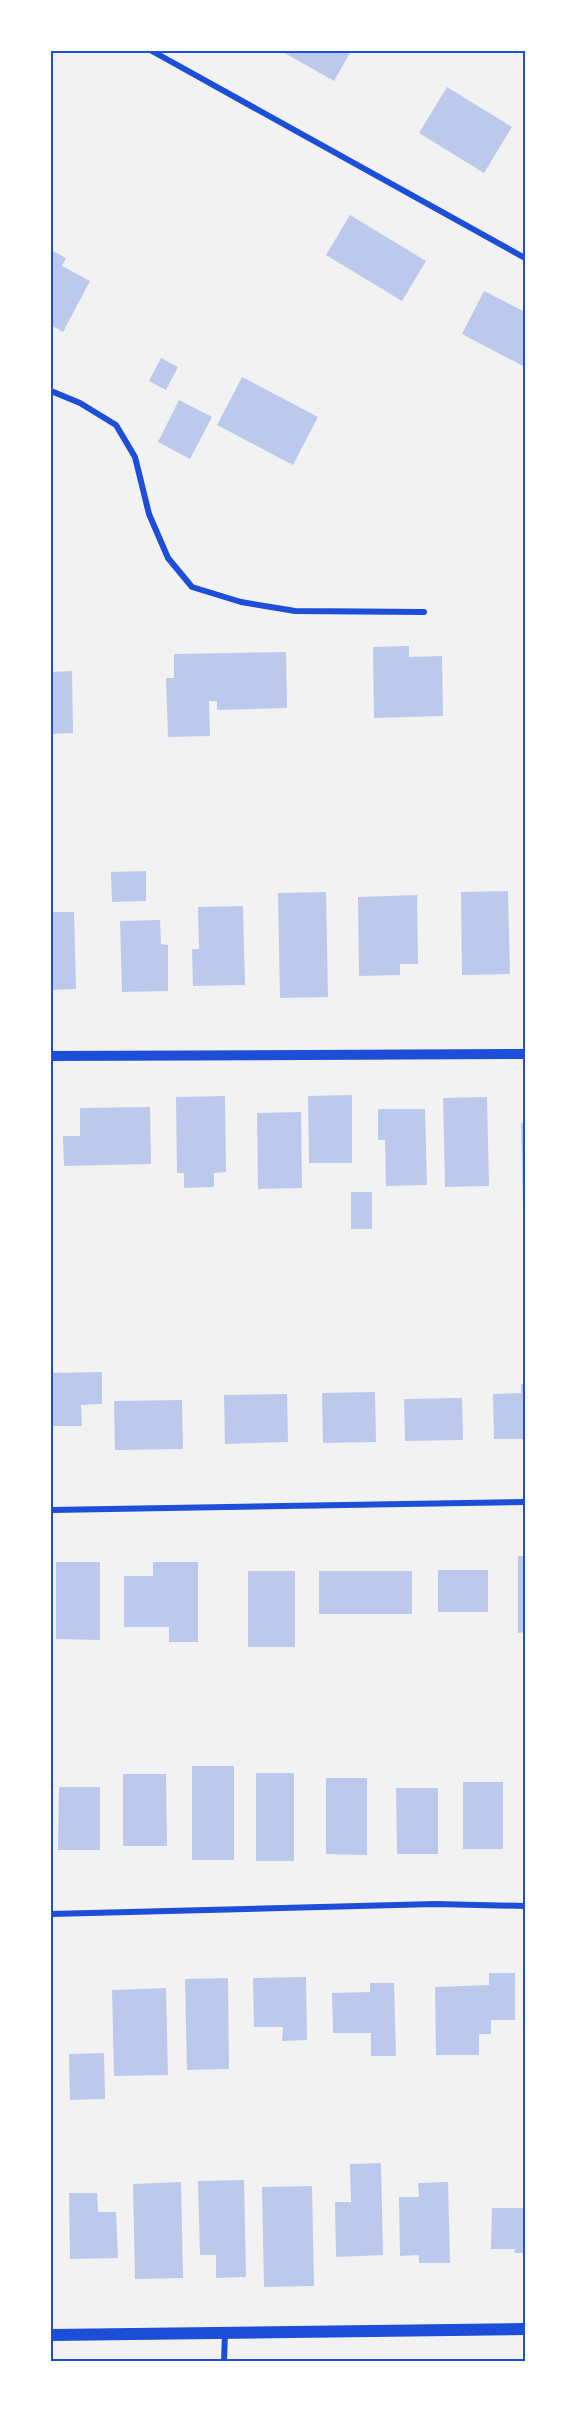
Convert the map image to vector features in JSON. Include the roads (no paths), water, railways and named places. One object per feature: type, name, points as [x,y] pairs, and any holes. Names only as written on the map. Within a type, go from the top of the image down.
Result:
[{"type":"main road","points":[[51,2335],[525,2329]]},
{"type":"street","points":[[152,51],[525,258]]},
{"type":"street","points":[[51,391],[80,403],[116,425],[135,457],[149,514],[168,558],[192,587],[241,602],[295,611],[424,612]]},
{"type":"street","points":[[51,1056],[525,1054]]},
{"type":"street","points":[[51,1510],[525,1502]]},
{"type":"street","points":[[51,1914],[435,1904],[525,1906]]},
{"type":"street","points":[[224,2362],[225,2333]]}]
